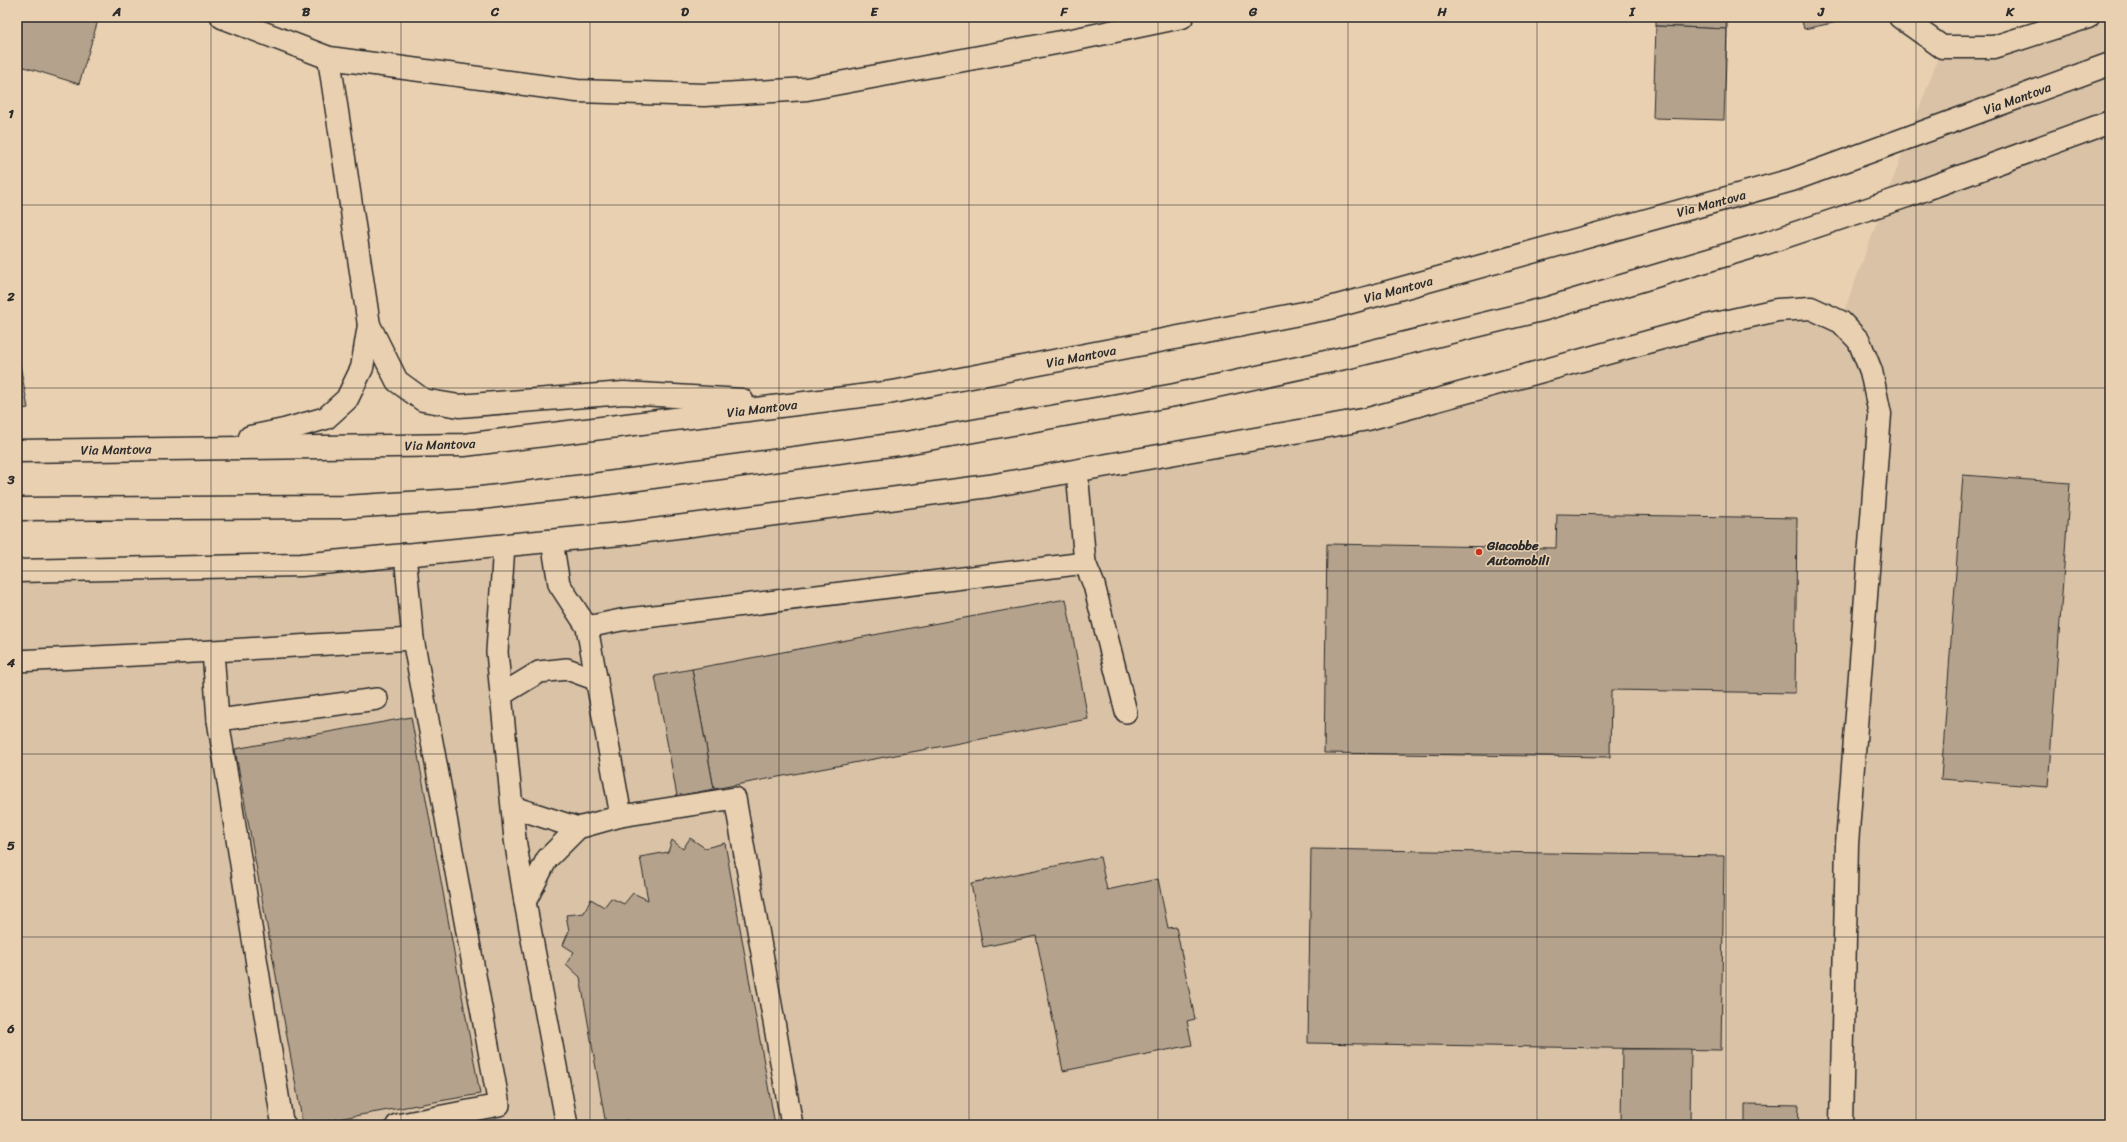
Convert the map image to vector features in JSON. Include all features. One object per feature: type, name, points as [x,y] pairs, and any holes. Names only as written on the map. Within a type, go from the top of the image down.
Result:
[{"type":"main road","points":[[222,17],[329,58],[577,91],[704,95],[807,88],[1064,41],[1182,17]]},
{"type":"main road","points":[[1900,17],[1942,47],[1994,47],[2088,17]]},
{"type":"main road","points":[[189,448],[284,430],[326,418],[347,399],[362,368],[369,325],[329,58]]},
{"type":"main road","name":"Via Mantova","points":[[17,452],[189,448],[464,445],[893,392],[1330,308],[1792,180],[2110,64]]},
{"type":"main road","points":[[17,509],[346,507],[472,499],[601,484],[906,443],[1175,395],[1349,357],[1545,309],[1781,238],[1907,196],[2110,122]]},
{"type":"main road","points":[[17,572],[300,565],[630,533],[988,486],[1368,418],[1702,327],[1777,310],[1811,308],[1840,322],[1859,341],[1871,372],[1880,414],[1847,844],[1841,1125]]},
{"type":"main road","points":[[369,325],[397,381],[423,400],[459,406],[624,393],[797,404]]},
{"type":"lane","points":[[1077,471],[1084,563],[1094,585],[1126,712]]},
{"type":"lane","points":[[552,541],[559,584],[587,627],[621,816]]},
{"type":"lane","points":[[504,545],[497,652],[515,839],[525,902],[567,1125]]},
{"type":"lane","points":[[397,1125],[498,1105],[413,640],[405,554]]},
{"type":"lane","points":[[587,627],[621,620],[1084,563]]},
{"type":"lane","points":[[17,662],[413,640]]},
{"type":"lane","points":[[213,651],[218,720],[282,1121],[285,1125]]},
{"type":"lane","points":[[501,695],[539,672],[567,669],[597,680]]},
{"type":"lane","points":[[218,720],[377,699]]},
{"type":"lane","points":[[525,902],[547,859],[578,828],[621,816],[735,798],[792,1125]]},
{"type":"lane","points":[[513,807],[578,828]]},
{"type":"shaded area","points":[[2088,17],[2110,17],[2110,1125],[17,1125],[17,571],[301,565],[631,533],[1368,419],[1777,310],[1840,322],[1942,47]]},
{"type":"building","points":[[17,17],[99,17],[79,84],[21,66],[17,78]]},
{"type":"building","points":[[1656,17],[1727,17],[1727,29],[1656,26]]},
{"type":"building","points":[[1801,17],[1841,17],[1842,21],[1804,29]]},
{"type":"building","points":[[1656,26],[1727,29],[1724,120],[1653,118]]},
{"type":"building","points":[[17,348],[28,408],[17,410]]},
{"type":"building","points":[[1963,475],[2070,483],[2048,787],[1941,779]]},
{"type":"building","points":[[1557,514],[1797,518],[1795,693],[1611,690],[1610,757],[1324,753],[1327,544],[1556,548]]},
{"type":"building","points":[[1066,599],[1088,719],[714,789],[692,669]]},
{"type":"building","points":[[692,669],[714,789],[677,796],[655,676]]},
{"type":"building","points":[[411,717],[480,1094],[303,1125],[235,749]]},
{"type":"building","points":[[690,838],[705,848],[725,843],[775,1125],[629,1125],[628,1120],[606,1125],[580,977],[566,964],[574,952],[563,945],[569,931],[566,915],[584,913],[591,899],[604,907],[611,898],[624,904],[633,893],[648,900],[640,857],[668,852],[672,840],[683,849]]},
{"type":"building","points":[[1311,849],[1724,856],[1721,1050],[1308,1043]]},
{"type":"building","points":[[1100,857],[1107,890],[1158,879],[1168,928],[1176,927],[1195,1019],[1187,1021],[1192,1045],[1063,1071],[1036,936],[983,947],[971,883]]},
{"type":"building","points":[[1622,1049],[1691,1049],[1690,1125],[1621,1125]]},
{"type":"building","points":[[1745,1104],[1799,1105],[1798,1125],[1745,1125]]},
{"type":"place","name":"Giacobbe Automobili","points":[[1479,552]]}]
